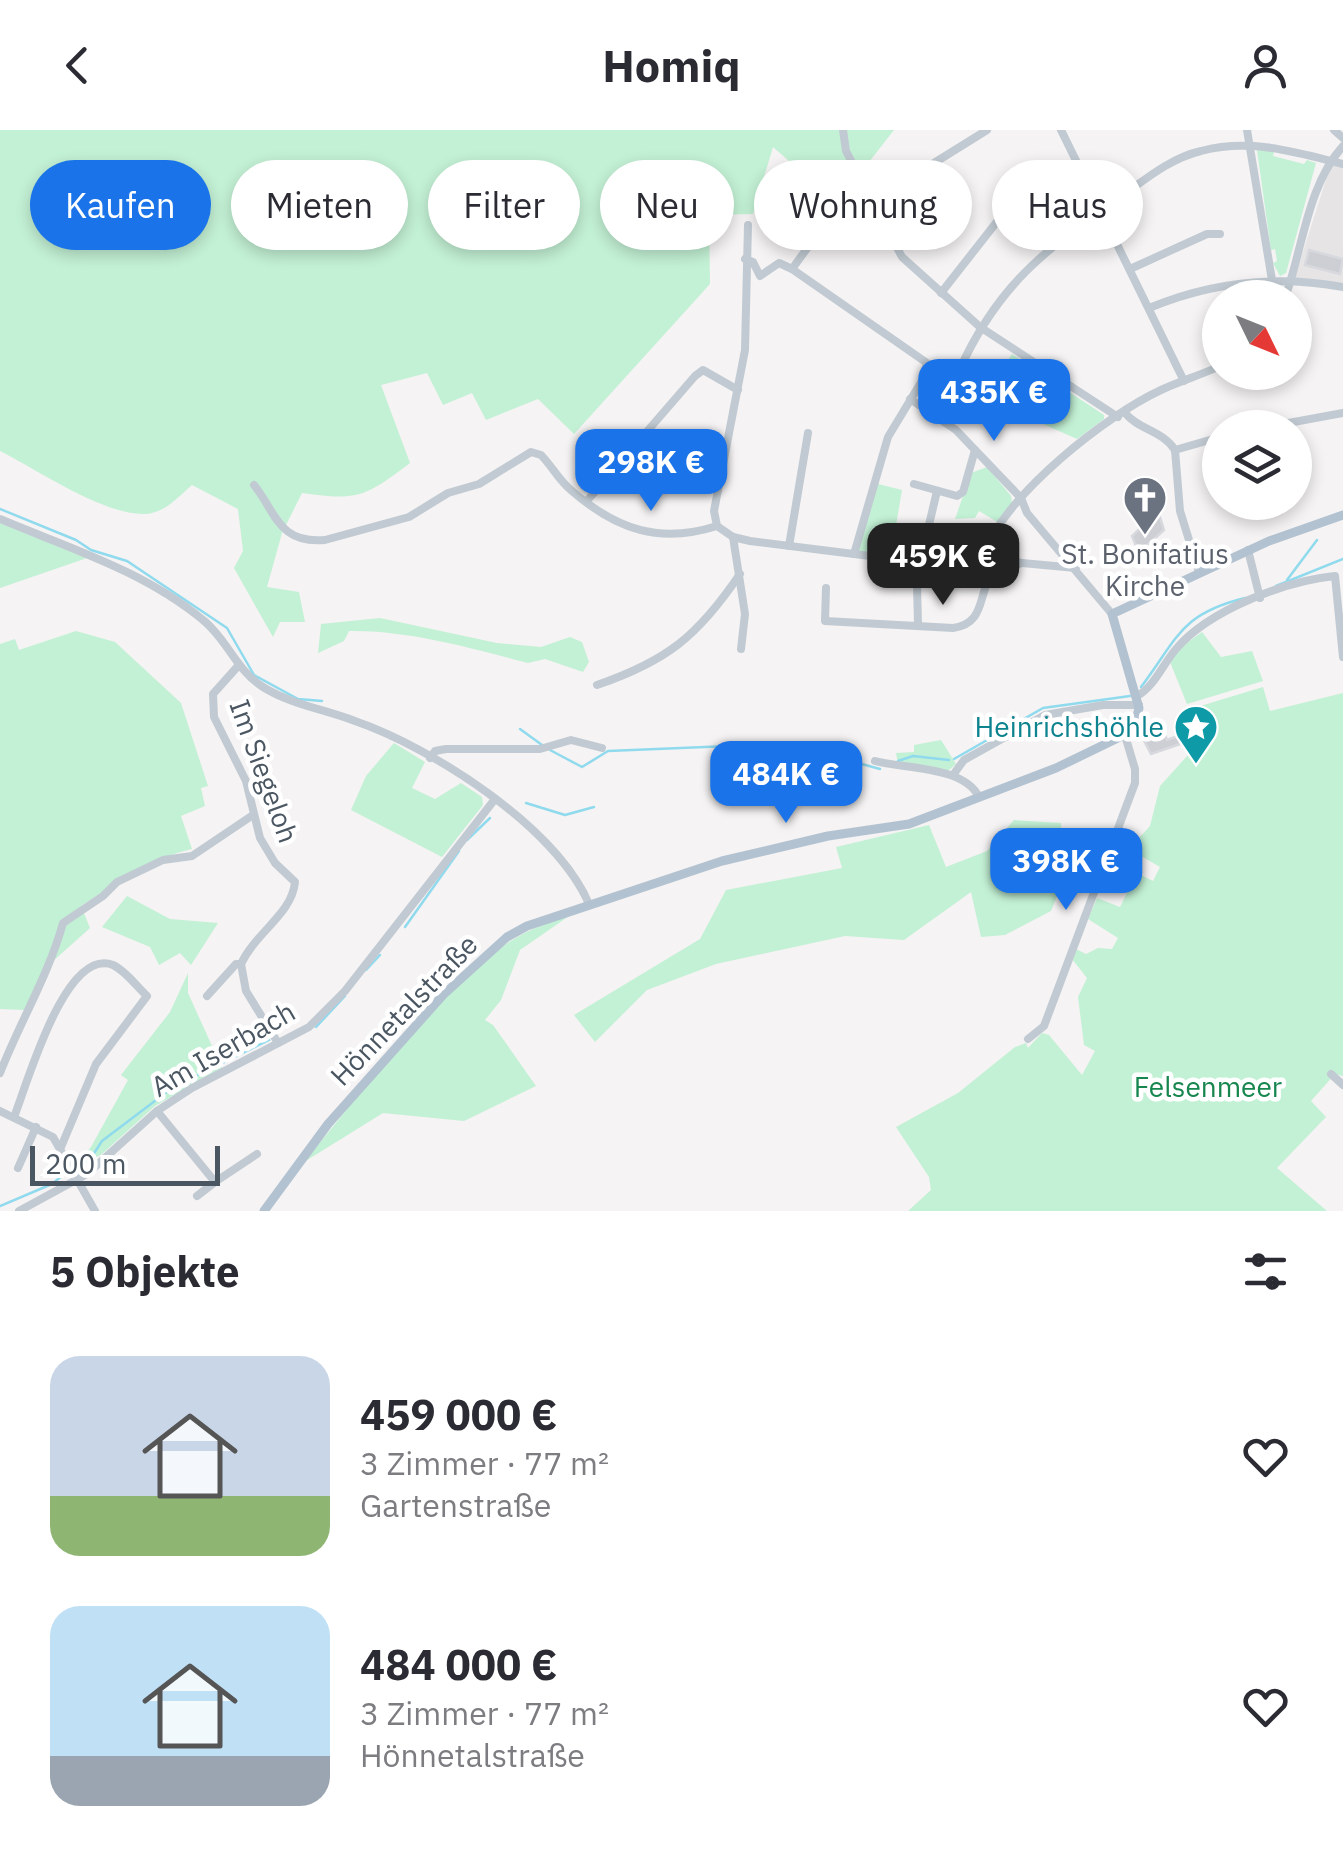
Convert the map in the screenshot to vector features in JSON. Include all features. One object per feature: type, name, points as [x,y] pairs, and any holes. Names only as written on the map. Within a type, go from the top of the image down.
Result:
[{"type":"main road","points":[[1124,732],[1136,720],[1138,701],[1112,614],[1248,550],[1343,515]]},
{"type":"main road","name":"Hönnetalstraße","points":[[264,1211],[337,1114],[443,995],[507,937],[526,926],[745,855],[908,824],[1076,758],[1113,742],[1124,732]]},
{"type":"street","points":[[843,130],[851,160]]},
{"type":"street","points":[[937,160],[987,130]]},
{"type":"street","points":[[1061,130],[1076,160]]},
{"type":"street","points":[[1247,130],[1272,280]]},
{"type":"street","points":[[1334,130],[1343,138]]},
{"type":"street","points":[[1143,182],[1196,152],[1248,144],[1343,164]]},
{"type":"street","points":[[1291,280],[1319,183],[1329,161],[1343,146]]},
{"type":"street","points":[[748,225],[744,350],[714,511],[717,526],[733,537],[886,558]]},
{"type":"street","points":[[941,293],[992,228]]},
{"type":"street","points":[[1130,269],[1207,234],[1220,234]]},
{"type":"street","points":[[792,269],[806,250]]},
{"type":"street","points":[[897,250],[980,327],[1132,422],[1165,436],[1175,450],[1180,511],[1199,572]]},
{"type":"street","points":[[946,422],[946,400],[980,327],[1030,264],[1048,250]]},
{"type":"street","points":[[1121,250],[1184,381]]},
{"type":"street","points":[[746,258],[755,264],[760,276],[779,263],[792,269],[922,356],[926,371],[888,436],[854,554]]},
{"type":"street","points":[[1312,285],[1343,287]]},
{"type":"street","points":[[1149,308],[1202,290]]},
{"type":"street","points":[[586,502],[703,370],[738,390]]},
{"type":"street","points":[[985,552],[1012,506],[1032,482],[1160,390],[1202,374]]},
{"type":"street","points":[[910,399],[946,422],[976,450],[1021,498],[1027,513],[1112,614]]},
{"type":"street","points":[[1312,419],[1343,413]]},
{"type":"street","points":[[788,546],[808,433]]},
{"type":"street","points":[[1175,450],[1202,442]]},
{"type":"street","points":[[914,484],[957,496],[963,492],[976,450]]},
{"type":"street","points":[[254,485],[270,515],[282,527],[316,541],[394,523],[448,493],[479,484],[530,452],[541,456],[586,502],[650,534],[672,537],[717,526]]},
{"type":"street","points":[[923,550],[937,491]]},
{"type":"street","points":[[0,518],[126,570],[202,619],[238,666],[258,684],[295,704],[355,721],[430,758],[495,800],[560,854],[589,904]]},
{"type":"street","points":[[733,537],[745,614],[741,648]]},
{"type":"street","points":[[1248,550],[1259,595]]},
{"type":"street","points":[[929,561],[985,552],[1022,563],[1076,568]]},
{"type":"street","points":[[826,588],[825,621],[964,626],[983,605],[989,576],[998,568],[1022,563]]},
{"type":"street","points":[[597,685],[668,655],[696,630],[740,574]]},
{"type":"street","points":[[953,775],[964,760],[1045,715],[1138,701],[1178,646],[1212,618],[1307,578],[1335,576],[1343,657]]},
{"type":"street","points":[[918,624],[916,584],[921,578]]},
{"type":"street","name":"Im Siegeloh","points":[[238,666],[222,682],[212,704],[214,717],[246,782],[260,838],[275,863],[291,876],[294,889],[286,910],[258,934],[240,964]]},
{"type":"street","points":[[1028,1039],[1044,1026],[1135,783],[1124,732]]},
{"type":"street","points":[[430,758],[446,748],[540,749],[571,740],[602,748]]},
{"type":"street","points":[[875,761],[953,775],[974,788],[979,797]]},
{"type":"street","name":"Am Iserbach","points":[[18,1211],[78,1179],[157,1112],[192,1088],[308,1027],[339,998],[495,800]]},
{"type":"street","points":[[0,1072],[24,1011],[54,954],[63,922],[117,882],[163,860],[192,856],[253,815]]},
{"type":"street","points":[[14,1116],[63,993],[86,969],[104,964],[116,967],[147,996],[96,1064],[61,1146]]},
{"type":"street","points":[[207,996],[240,964],[246,991],[278,1043]]},
{"type":"street","points":[[1331,1074],[1343,1085]]},
{"type":"street","points":[[0,1110],[36,1127],[61,1146],[95,1211]]},
{"type":"street","points":[[157,1112],[215,1182]]},
{"type":"street","points":[[18,1168],[36,1127]]},
{"type":"street","points":[[198,1196],[258,1154]]},
{"type":"shaded area","points":[[1331,164],[1343,167],[1343,284],[1294,280]]},
{"type":"green space","points":[[0,130],[894,130],[871,160],[788,160],[773,147],[769,160],[754,160],[753,214],[734,214],[734,160],[600,160],[600,250],[710,250],[710,284],[574,434],[538,399],[486,420],[472,393],[443,405],[427,373],[381,385],[410,463],[360,494],[302,493],[282,533],[267,587],[299,592],[305,622],[280,622],[273,637],[234,568],[243,551],[238,509],[192,485],[159,511],[128,512],[91,500],[0,451]]},
{"type":"green space","points":[[1257,150],[1274,151],[1273,156],[1304,164],[1307,160],[1316,163],[1286,273],[1280,276],[1273,263],[1277,261],[1275,249],[1271,250]]},
{"type":"green space","points":[[1012,354],[1104,415],[1104,419],[1077,439],[955,385],[967,361],[998,376]]},
{"type":"green space","points":[[987,467],[1011,496],[1012,503],[999,523],[979,511],[975,518],[955,519],[971,473]]},
{"type":"green space","points":[[878,484],[902,490],[891,555],[858,552]]},
{"type":"green space","points":[[0,523],[87,558],[0,588]]},
{"type":"green space","points":[[380,618],[497,643],[541,647],[570,637],[582,642],[589,662],[583,672],[545,659],[528,663],[439,641],[371,631],[349,631],[344,641],[318,653],[321,624]]},
{"type":"green space","points":[[76,631],[115,642],[181,703],[208,786],[201,788],[205,806],[181,816],[192,849],[148,865],[81,906],[90,928],[52,962],[24,1010],[0,1009],[0,644],[15,639],[19,650]]},
{"type":"green space","points":[[1202,632],[1221,657],[1252,651],[1263,681],[1187,704],[1170,662],[1180,648]]},
{"type":"green space","name":"Felsenmeer","points":[[1263,687],[1270,711],[1343,693],[1343,1076],[1335,1074],[1311,1101],[1326,1117],[1277,1168],[1327,1211],[908,1211],[931,1190],[929,1177],[896,1127],[958,1093],[1015,1047],[1026,1043],[1028,1048],[1042,1033],[1049,1035],[1082,1075],[1095,1051],[1084,1045],[1078,997],[1087,978],[1072,959],[1076,949],[1086,954],[1098,948],[1112,949],[1118,938],[1088,919],[1097,898],[1120,907],[1137,873],[1153,881],[1160,867],[1129,849],[1150,826],[1160,786],[1197,745],[1184,711]]},
{"type":"green space","points":[[941,740],[956,764],[948,771],[898,764],[896,753],[914,752],[914,745]]},
{"type":"green space","points":[[394,743],[425,762],[412,788],[435,799],[461,783],[482,797],[483,805],[442,857],[351,810],[366,776]]},
{"type":"green space","points":[[1014,820],[1061,823],[1062,845],[1074,854],[1051,911],[1005,935],[981,937],[971,892],[904,940],[845,936],[716,964],[647,990],[595,1042],[574,1015],[700,939],[726,890],[842,868],[836,847],[929,825],[946,867],[987,851]]},
{"type":"green space","points":[[127,896],[170,919],[218,923],[191,965],[180,953],[159,965],[150,947],[102,927]]},
{"type":"green space","points":[[572,914],[520,950],[501,1000],[485,1020],[493,1025],[536,1086],[464,1121],[383,1113],[304,1162],[400,1045],[480,964],[509,942]]},
{"type":"green space","points":[[188,973],[188,993],[222,1068],[155,1106],[102,1154],[79,1167],[76,1164],[91,1147],[128,1080],[121,1075],[170,1012]]},
{"type":"building","points":[[1309,250],[1343,259],[1340,274],[1305,265]]},
{"type":"building","name":"St. Bonifatius Kirche","points":[[1152,517],[1160,517],[1164,530],[1132,559],[1129,557],[1137,548],[1132,536]]},
{"type":"building","points":[[1162,727],[1167,740],[1188,732],[1192,740],[1151,754],[1141,735]]},
{"type":"waterway","points":[[0,509],[91,550],[127,561],[227,628],[254,675],[298,699],[322,701]]},
{"type":"waterway","points":[[1287,580],[1317,540]]},
{"type":"waterway","points":[[1276,586],[1343,559]]},
{"type":"waterway","points":[[1141,687],[1193,620],[1223,604],[1245,598]]},
{"type":"waterway","points":[[954,759],[1043,708],[1130,696]]},
{"type":"waterway","points":[[520,729],[542,745]]},
{"type":"waterway","points":[[550,750],[582,767],[608,751],[729,746],[807,749],[880,769]]},
{"type":"waterway","points":[[898,761],[913,756],[949,760]]},
{"type":"waterway","points":[[526,803],[565,815],[594,807]]},
{"type":"waterway","points":[[467,840],[490,818]]},
{"type":"waterway","points":[[405,927],[459,851]]},
{"type":"waterway","points":[[366,970],[380,955]]},
{"type":"waterway","points":[[316,1027],[345,996]]},
{"type":"waterway","points":[[78,1165],[91,1158],[102,1141],[172,1088],[269,1040]]},
{"type":"waterway","points":[[0,1206],[52,1184],[68,1171]]},
{"type":"place","name":"St. Bonifatius Kirche","points":[[1145,536]]},
{"type":"place","name":"Heinrichshöhle","points":[[1196,765]]}]
